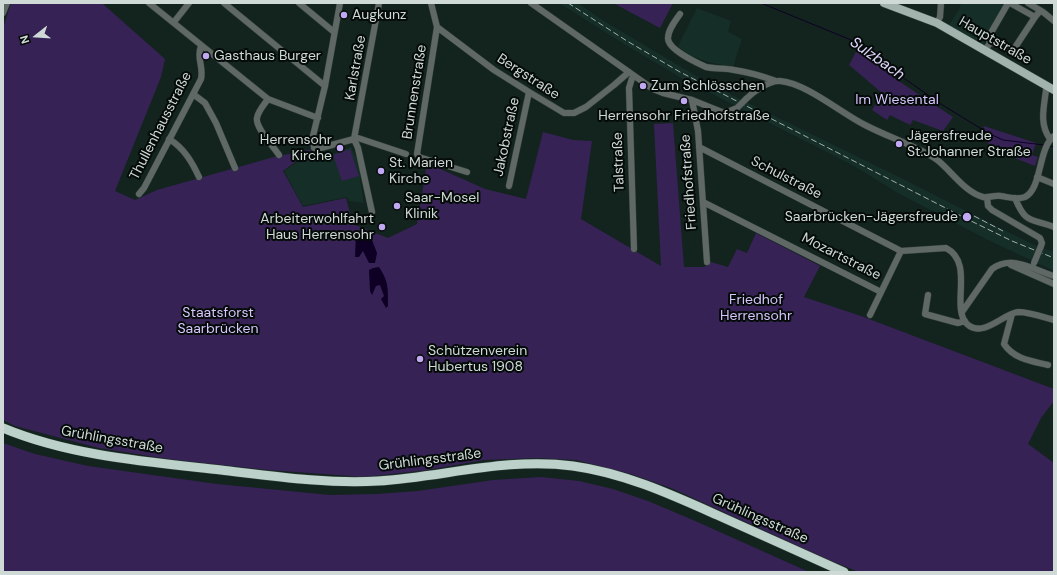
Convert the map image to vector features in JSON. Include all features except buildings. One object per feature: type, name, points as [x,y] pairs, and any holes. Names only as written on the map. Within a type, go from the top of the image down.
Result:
[{"type":"highway","name":"Grühlingsstraße","points":[[3,428],[35,440],[116,457],[244,473],[325,480],[362,481],[405,478],[506,464],[552,464],[579,467],[620,476],[642,483],[844,572]]},
{"type":"highway","points":[[3,434],[31,445],[58,452],[116,463],[251,480],[324,486],[375,486],[405,484],[484,473],[518,470],[552,470],[596,476],[662,497],[829,572]]},
{"type":"main road","name":"Hauptstraße","points":[[884,3],[941,25],[987,46],[1051,88]]},
{"type":"street","points":[[3,13],[7,3]]},
{"type":"street","points":[[149,3],[268,99],[318,118]]},
{"type":"street","points":[[174,22],[189,3]]},
{"type":"street","points":[[224,3],[325,86]]},
{"type":"street","points":[[299,3],[334,32]]},
{"type":"street","points":[[340,3],[325,86],[313,136],[314,148],[317,149],[355,138],[406,154]]},
{"type":"street","name":"Karlstraße","points":[[372,212],[355,138],[380,3]]},
{"type":"street","points":[[431,3],[437,27]]},
{"type":"street","points":[[531,3],[653,88],[662,93],[692,100],[722,112],[732,111],[754,91],[776,80]]},
{"type":"street","points":[[940,3],[941,25]]},
{"type":"street","points":[[987,46],[988,38],[1007,5],[1010,3],[1035,17]]},
{"type":"street","points":[[1028,3],[1054,21]]},
{"type":"street","points":[[987,46],[996,42],[1010,50],[1014,49],[1035,17],[1040,12]]},
{"type":"street","points":[[680,14],[674,23],[668,37],[668,42],[685,58],[708,67],[757,74],[790,83],[809,91],[864,124],[910,145],[936,159],[962,184],[978,195],[987,197],[1024,197],[1034,186],[1050,139],[1045,130],[1042,113],[1046,90],[1051,88]]},
{"type":"street","name":"Bergstraße","points":[[437,27],[494,70],[564,113],[574,113],[586,107],[631,73]]},
{"type":"street","name":"Brunnenstraße","points":[[437,27],[417,154],[419,157],[468,172]]},
{"type":"street","name":"Thullenhausstraße","points":[[139,194],[144,188],[201,79],[202,73],[198,53],[201,46]]},
{"type":"street","name":"Talstraße","points":[[631,73],[629,88],[634,249]]},
{"type":"street","name":"Jakobstraße","points":[[509,186],[529,92]]},
{"type":"street","points":[[194,94],[205,103],[216,123],[235,168]]},
{"type":"street","points":[[268,99],[259,111],[256,121],[260,130],[279,155]]},
{"type":"street","name":"Friedhofstraße","points":[[692,100],[698,131],[707,262]]},
{"type":"street","points":[[169,139],[178,144],[187,154],[199,177]]},
{"type":"street","name":"Schulstraße","points":[[699,147],[901,251]]},
{"type":"street","points":[[1037,177],[1054,184]]},
{"type":"street","points":[[987,197],[988,206],[992,210],[1040,238],[1042,242],[1034,265]]},
{"type":"street","points":[[1015,198],[1018,206],[1028,219],[1054,227]]},
{"type":"street","name":"Mozartstraße","points":[[703,202],[881,292]]},
{"type":"street","points":[[870,315],[901,251],[946,248],[952,251],[959,266],[961,274],[962,318],[972,328],[983,328],[998,323],[1016,312],[1054,320]]},
{"type":"street","points":[[962,312],[992,269],[998,265],[1018,263],[1034,265],[1039,271],[1054,276]]},
{"type":"street","points":[[1006,264],[1054,284]]},
{"type":"street","points":[[928,295],[925,314],[958,323],[965,321]]},
{"type":"street","points":[[1012,314],[1004,344],[1006,347],[1018,357],[1048,365]]},
{"type":"shaded area","points":[[559,3],[578,3],[604,21],[703,80],[1034,245],[1054,252],[1054,271],[990,241],[898,193],[854,166],[683,79]]},
{"type":"shaded area","points":[[961,3],[1007,3],[983,47],[948,26],[959,10]]},
{"type":"shaded area","points":[[697,8],[731,21],[728,32],[742,39],[733,67],[708,62],[686,54],[678,46]]},
{"type":"shaded area","points":[[351,147],[359,163],[361,171],[360,179],[364,203],[349,201],[347,197],[303,206],[284,171],[312,152],[316,157],[331,151],[333,154]]},
{"type":"shaded area","points":[[356,233],[370,235],[377,253],[375,263],[369,263],[363,251],[359,257],[355,257]]},
{"type":"shaded area","points":[[379,267],[385,277],[387,286],[388,306],[386,308],[381,299],[384,296],[380,285],[376,286],[372,295],[370,291],[369,270]]},
{"type":"green space","name":"Staatsforst Saarbrücken","points":[[11,3],[103,3],[165,59],[161,77],[115,191],[135,200],[157,190],[274,157],[313,149],[283,171],[303,207],[346,198],[353,224],[388,238],[417,224],[427,163],[485,189],[526,199],[543,132],[573,140],[592,141],[581,219],[661,266],[654,124],[673,123],[684,267],[704,267],[711,262],[728,267],[737,249],[747,253],[756,233],[820,266],[804,297],[861,316],[1054,389],[1054,401],[1041,418],[1028,444],[1054,463],[1054,572],[859,572],[829,560],[671,488],[631,474],[576,460],[537,458],[484,460],[427,470],[365,477],[268,470],[168,459],[99,448],[15,426],[3,420],[3,28]]},
{"type":"green space","points":[[613,3],[673,3],[660,28]]},
{"type":"green space","name":"Im Wiesental","points":[[858,48],[894,78],[953,117],[943,131],[913,120],[910,125],[890,115],[887,120],[872,110],[882,93],[849,65]]},
{"type":"green space","points":[[984,126],[1036,143],[1032,155],[1038,157],[1035,166],[992,149],[981,133]]},
{"type":"green space","points":[[350,149],[359,176],[342,181],[333,155]]},
{"type":"green space","points":[[3,443],[35,454],[88,466],[217,484],[330,495],[418,491],[493,480],[541,477],[579,481],[613,489],[648,501],[809,572],[3,572]]},
{"type":"waterway","name":"Sulzbach","points":[[761,3],[856,42],[941,104],[988,133],[1003,140],[1044,145]]},
{"type":"waterway","name":"Sulzbach","points":[[1050,146],[1054,147]]},
{"type":"railway","points":[[568,3],[627,41],[680,72],[969,220],[1012,241],[1054,258]]},
{"type":"railway","points":[[974,216],[1003,231]]},
{"type":"place","name":"Augkunz","points":[[344,15]]},
{"type":"place","name":"Gasthaus Burger","points":[[206,56]]},
{"type":"place","name":"Zum Schlösschen","points":[[643,86]]},
{"type":"place","name":"Herrensohr Friedhofstraße","points":[[684,101]]},
{"type":"place","name":"Jägersfreude St.Johanner Straße","points":[[899,144]]},
{"type":"place","name":"Herrensohr Kirche","points":[[340,148]]},
{"type":"place","name":"St. Marien Kirche","points":[[381,171]]},
{"type":"place","name":"Saar-Mosel Klinik","points":[[397,206]]},
{"type":"place","name":"Saarbrücken-Jägersfreude","points":[[967,217]]},
{"type":"place","name":"Arbeiterwohlfahrt Haus Herrensohr","points":[[382,227]]},
{"type":"place","name":"Schützenverein Hubertus 1908","points":[[420,359]]},
{"type":"park label","name":"Friedhof Herrensohr","points":[[756,308]]}]
